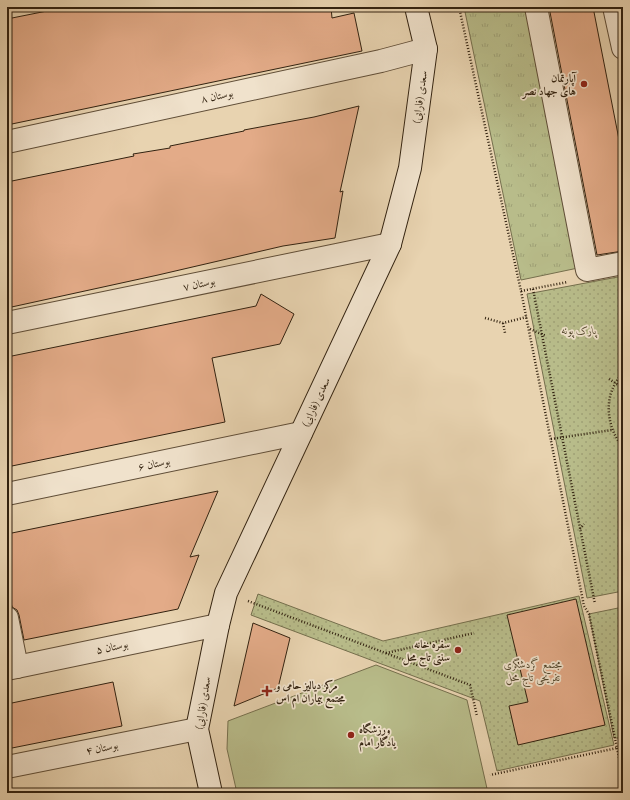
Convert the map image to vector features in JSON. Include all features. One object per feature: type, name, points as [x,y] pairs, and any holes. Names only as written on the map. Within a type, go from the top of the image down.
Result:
[{"type":"street","name":"سعدی (فارابی)","points":[[211,793],[197,728],[226,593],[390,244],[410,168],[426,49],[416,7]]},
{"type":"street","points":[[536,7],[587,270],[623,263]]},
{"type":"street","points":[[614,7],[623,48]]},
{"type":"street","name":"بوستان ۸","points":[[7,142],[381,61],[426,49]]},
{"type":"street","name":"بوستان ۷","points":[[7,323],[390,244]]},
{"type":"street","name":"بوستان ۶","points":[[7,494],[301,433]]},
{"type":"street","points":[[7,618],[12,668]]},
{"type":"street","name":"بوستان ۵","points":[[12,668],[218,625]]},
{"type":"street","name":"بوستان ۴","points":[[7,767],[197,728]]},
{"type":"path","points":[[459,7],[527,317],[584,606],[589,614],[623,777]]},
{"type":"path","points":[[533,289],[595,604]]},
{"type":"path","points":[[485,318],[503,323],[527,317]]},
{"type":"path","points":[[503,323],[505,333]]},
{"type":"path","points":[[529,328],[546,336]]},
{"type":"path","points":[[623,373],[611,392],[608,411],[616,440],[623,448]]},
{"type":"path","points":[[609,379],[623,388]]},
{"type":"path","points":[[550,439],[612,430]]},
{"type":"path","points":[[580,529],[584,524]]},
{"type":"path","points":[[226,593],[470,685],[477,716]]},
{"type":"path","points":[[385,653],[474,632]]},
{"type":"path","points":[[490,776],[617,748]]},
{"type":"green space","points":[[464,7],[527,7],[578,268],[521,280]]},
{"type":"green space","name":"پارک پونه","points":[[623,276],[623,591],[587,598],[527,294]]},
{"type":"green space","name":"مجتمع گردشگری تفریحی تاج محل","points":[[258,594],[383,641],[579,596],[614,745],[497,771],[480,701],[251,615]]},
{"type":"green space","points":[[623,607],[623,759],[618,738],[614,738],[589,614]]},
{"type":"green space","name":"ورزشگاه یادگار امام","points":[[376,665],[467,700],[488,793],[237,793],[227,749],[228,721]]},
{"type":"building","points":[[67,7],[331,7],[332,18],[354,13],[362,51],[7,125],[7,19]]},
{"type":"building","name":"آپارتمان های جهاد نصر","points":[[549,7],[593,7],[623,160],[623,251],[597,255]]},
{"type":"building","points":[[359,106],[340,192],[343,191],[335,238],[283,246],[7,308],[7,182],[134,156],[133,154],[170,148],[170,146],[314,117]]},
{"type":"building","points":[[261,294],[294,314],[280,344],[212,358],[225,422],[7,467],[7,357],[256,306]]},
{"type":"building","points":[[218,491],[190,557],[199,555],[178,609],[24,640],[19,615],[17,610],[12,607],[7,581],[7,534]]},
{"type":"building","points":[[576,599],[605,725],[518,745],[509,706],[528,702],[507,615]]},
{"type":"building","points":[[253,623],[290,638],[278,688],[234,706]]},
{"type":"building","points":[[113,682],[122,726],[7,749],[7,704]]},
{"type":"place","name":"آپارتمان های جهاد نصر","points":[[584,84]]},
{"type":"place","name":"سفره خانه سنتی تاج محل","points":[[458,650]]},
{"type":"place","name":"مرکز دیالیز حامی و مجتمع بیماران ام اس","points":[[267,691]]},
{"type":"place","name":"ورزشگاه یادگار امام","points":[[351,735]]}]
